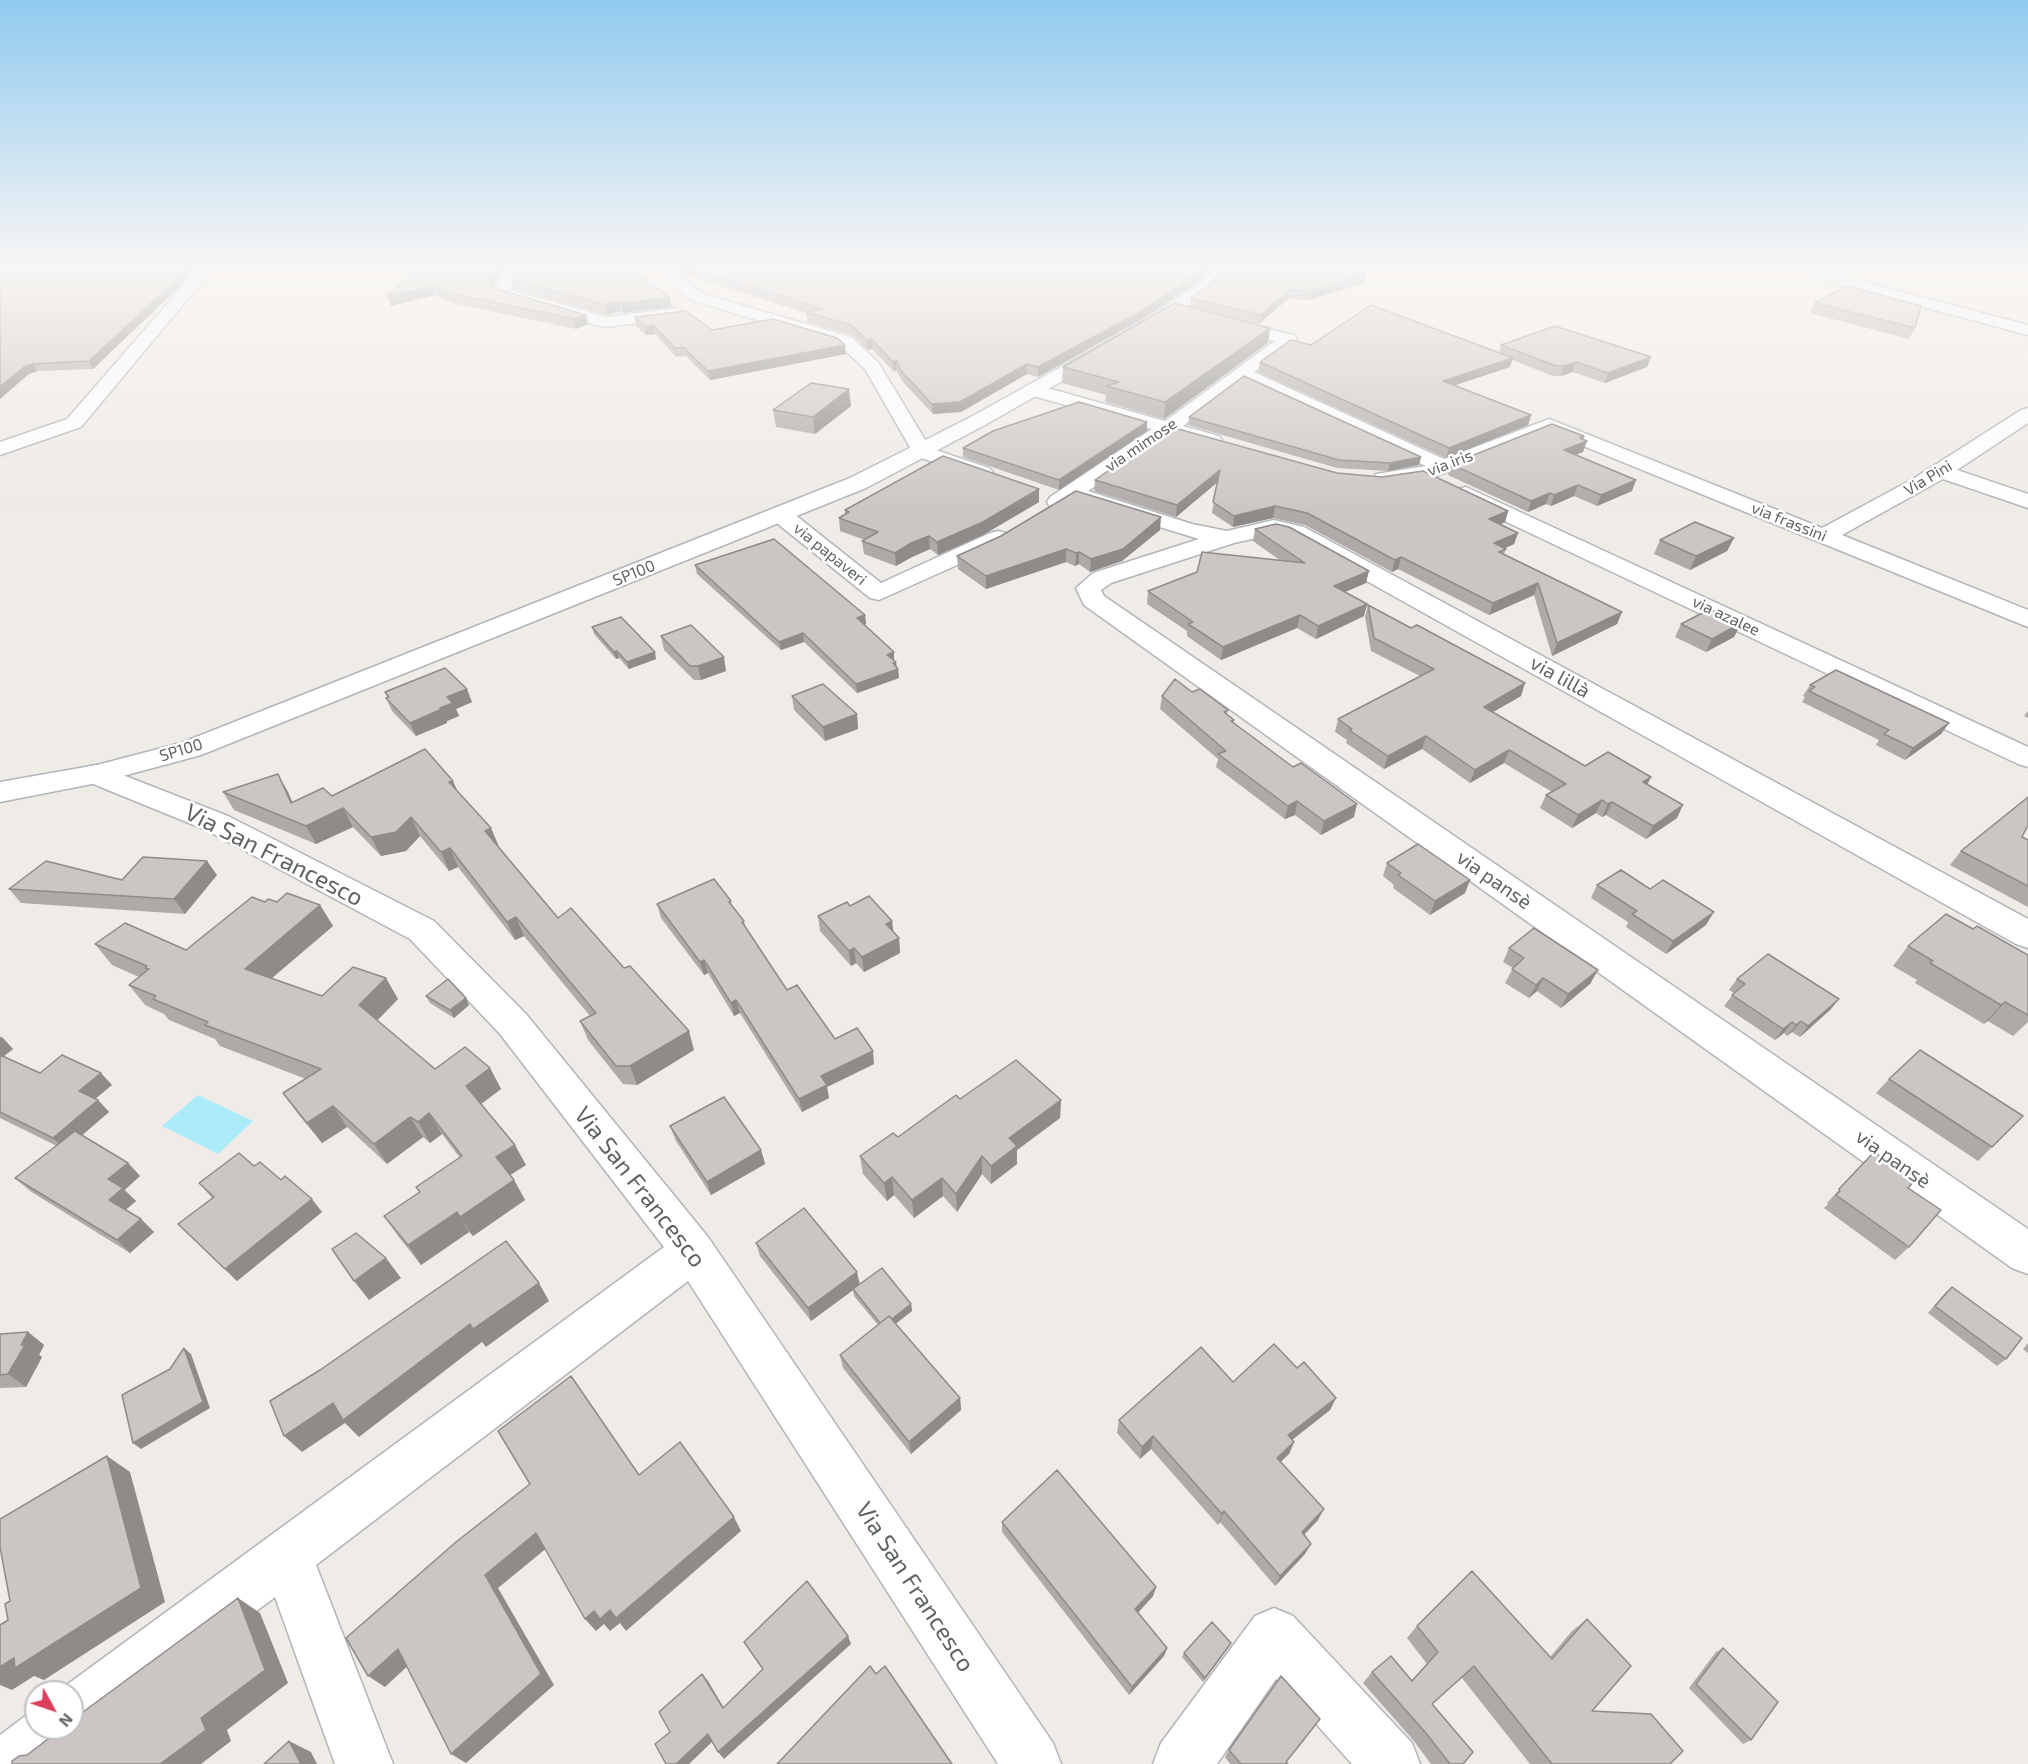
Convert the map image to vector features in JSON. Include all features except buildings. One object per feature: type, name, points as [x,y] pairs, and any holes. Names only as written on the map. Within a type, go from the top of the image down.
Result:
[{"type":"street","points":[[0,449],[74,423],[139,347]]},
{"type":"street","points":[[852,347],[873,366],[922,452],[998,478]]},
{"type":"street","name":"SP100","points":[[0,792],[97,774],[191,749],[781,515],[858,483],[922,452],[1107,347]]},
{"type":"street","name":"via mimose","points":[[1067,496],[1168,428],[1277,347]]},
{"type":"street","points":[[1243,374],[1433,470]]},
{"type":"street","points":[[1034,390],[1235,447]]},
{"type":"street","name":"Via Pini","points":[[1824,536],[1921,484],[2028,414]]},
{"type":"street","name":"via iris","points":[[1360,479],[1393,479],[1433,470],[1549,425]]},
{"type":"street","name":"via frassini","points":[[1549,425],[2028,619]]},
{"type":"street","name":"via azalee","points":[[1433,470],[2028,758]]},
{"type":"street","points":[[1941,471],[2028,501]]},
{"type":"street","name":"via lillà","points":[[1041,502],[1067,496],[1187,530],[1227,538],[1274,527],[1296,532],[2028,935]]},
{"type":"street","name":"via papaveri","points":[[781,515],[879,593],[992,542],[1012,530]]},
{"type":"street","name":"via pansè","points":[[1227,538],[1102,578],[1088,588],[1093,600],[2028,1254]]},
{"type":"street","name":"Via San Francesco","points":[[97,774],[217,823],[422,930],[513,1024],[693,1251],[1032,1764]]},
{"type":"street","points":[[84,1707],[693,1251]]},
{"type":"street","points":[[286,1555],[363,1764]]},
{"type":"street","points":[[1182,1764],[1274,1635],[1391,1764]]},
{"type":"street","points":[[9,1764],[41,1740]]},
{"type":"water","points":[[198,1095],[253,1121],[218,1154],[162,1126]]}]
